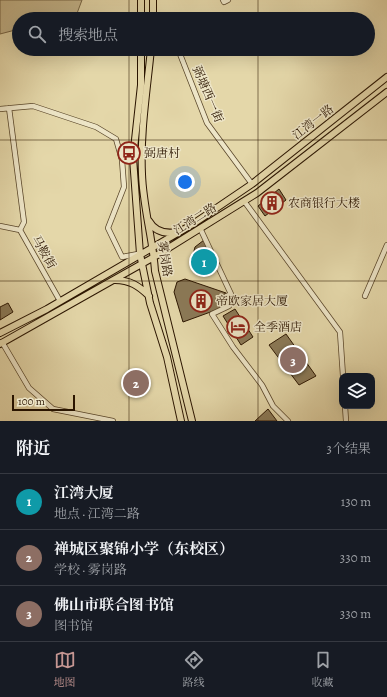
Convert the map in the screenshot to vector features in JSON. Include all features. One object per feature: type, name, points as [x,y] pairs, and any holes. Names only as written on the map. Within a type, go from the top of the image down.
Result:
[{"type":"main road","points":[[141,0],[141,12]]},
{"type":"main road","points":[[152,0],[153,12]]},
{"type":"main road","name":"雾岗路","points":[[141,56],[141,85],[133,158],[141,264],[167,357],[181,421]]},
{"type":"main road","name":"雾岗路","points":[[150,56],[143,143],[142,174],[147,217],[153,247],[155,271],[192,421]]},
{"type":"main road","name":"江湾一路","points":[[252,184],[387,77]]},
{"type":"main road","name":"江湾二路","points":[[1,343],[154,257],[257,193],[387,92]]},
{"type":"main road","name":"江湾二路","points":[[0,333],[60,301],[153,247],[252,184]]},
{"type":"main road","points":[[147,217],[152,227],[161,232],[170,233],[180,231]]},
{"type":"main road","points":[[114,280],[126,280],[140,287],[149,296]]},
{"type":"street","points":[[223,0],[224,2],[228,0]]},
{"type":"street","name":"弼塘西一街","points":[[181,56],[207,123],[252,184]]},
{"type":"street","points":[[0,109],[33,106],[96,127],[116,139],[122,160],[124,187],[108,228],[122,257],[140,254]]},
{"type":"street","points":[[9,108],[24,222],[20,230]]},
{"type":"street","points":[[244,201],[340,332],[343,373]]},
{"type":"street","name":"马鞍街","points":[[0,226],[20,230],[60,301]]},
{"type":"street","points":[[200,228],[231,294],[226,298],[229,306],[212,314],[233,347],[262,385],[273,406],[288,421]]},
{"type":"street","points":[[365,296],[387,245]]},
{"type":"street","points":[[1,343],[28,388],[53,409],[113,421]]},
{"type":"street","points":[[345,409],[346,421]]},
{"type":"shaded area","points":[[0,0],[82,0],[78,12],[12,12],[12,31],[0,34]]},
{"type":"building","name":"农商银行大楼","points":[[279,189],[286,200],[265,216],[258,206]]},
{"type":"building","points":[[204,240],[210,251],[207,253],[214,269],[204,274],[201,273],[193,255],[195,247]]},
{"type":"building","name":"帝欧家居大厦","points":[[185,279],[226,293],[223,295],[227,306],[183,322],[174,292],[177,282]]},
{"type":"building","points":[[8,303],[13,312],[0,320],[0,307]]},
{"type":"building","name":"全季酒店","points":[[235,309],[253,337],[241,345],[223,316]]},
{"type":"building","points":[[286,334],[316,376],[299,385],[269,345]]},
{"type":"building","points":[[268,409],[277,421],[255,421]]},
{"type":"place","name":"弼唐村","points":[[129,153]]},
{"type":"place","name":"农商银行大楼","points":[[272,203]]},
{"type":"place","name":"江湾大厦","points":[[204,262]]},
{"type":"place","name":"帝欧家居大厦","points":[[201,301]]},
{"type":"place","name":"全季酒店","points":[[238,327]]},
{"type":"place","name":"佛山市联合图书馆","points":[[293,360]]},
{"type":"place","name":"禅城区聚锦小学（东校区）","points":[[136,383]]}]
